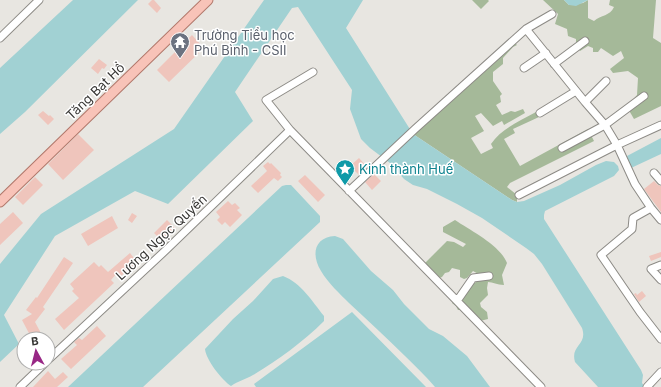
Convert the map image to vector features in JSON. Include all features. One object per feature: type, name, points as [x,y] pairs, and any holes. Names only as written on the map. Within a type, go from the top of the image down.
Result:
[{"type":"main road","name":"Tăng Bạt Hổ","points":[[0,202],[208,0]]},
{"type":"street","points":[[0,38],[39,0]]},
{"type":"street","points":[[349,191],[526,29],[552,14]]},
{"type":"street","points":[[526,29],[576,92],[606,125],[635,184],[661,220]]},
{"type":"street","points":[[554,64],[585,41]]},
{"type":"street","points":[[524,68],[546,54]]},
{"type":"street","points":[[313,72],[266,100],[290,130],[541,387]]},
{"type":"street","points":[[585,102],[606,81]]},
{"type":"street","points":[[540,113],[576,92]]},
{"type":"street","points":[[562,148],[606,125],[644,96]]},
{"type":"street","points":[[519,195],[619,149],[661,125]]},
{"type":"street","name":"Lương Ngọc Quyến","points":[[56,353],[167,249],[290,130]]},
{"type":"street","points":[[654,173],[661,181]]},
{"type":"street","points":[[651,208],[633,218],[632,229],[601,255],[640,312],[661,339]]},
{"type":"street","points":[[661,265],[651,269],[661,280]]},
{"type":"street","points":[[457,301],[473,278],[488,276]]},
{"type":"street","points":[[20,387],[37,371]]},
{"type":"street","points":[[647,387],[661,372]]},
{"type":"green space","points":[[472,0],[488,0],[489,1],[481,9]]},
{"type":"green space","points":[[543,0],[564,0],[569,5],[583,3],[588,0],[588,18],[594,21],[608,14],[612,10],[614,7],[609,5],[610,0],[656,0],[653,38],[661,43],[661,106],[634,119],[627,107],[637,95],[638,78],[628,71],[613,73],[610,69],[624,58],[621,51],[613,56],[601,48],[598,52],[593,52],[593,48],[588,46],[580,51],[576,45],[576,39],[568,36],[567,29],[555,24],[558,14]]},
{"type":"green space","points":[[514,42],[517,45],[513,47],[503,58],[503,64],[493,72],[493,81],[502,94],[500,96],[501,102],[496,105],[502,115],[511,111],[515,112],[523,109],[525,113],[504,125],[502,121],[493,126],[481,113],[475,116],[484,131],[471,138],[481,154],[493,148],[491,144],[505,130],[536,112],[539,117],[513,129],[515,133],[504,139],[520,166],[588,129],[594,141],[510,183],[507,187],[517,195],[517,202],[413,134]]},
{"type":"green space","points":[[455,220],[492,244],[507,263],[502,275],[504,285],[488,282],[488,295],[480,303],[481,307],[487,312],[488,319],[480,321],[466,310],[458,310],[452,303],[474,283],[483,279],[482,276],[473,271],[467,278],[464,279],[460,277],[460,270],[452,268],[449,272],[437,279],[422,266],[447,241],[454,242],[463,247],[466,244],[443,232],[443,227]]},
{"type":"water","points":[[73,0],[138,0],[25,112],[0,134],[0,68]]},
{"type":"water","points":[[264,0],[363,0],[346,28],[413,134],[512,200],[517,202],[524,201],[560,185],[606,161],[614,162],[618,166],[619,170],[614,176],[545,211],[544,219],[641,370],[643,375],[642,383],[645,387],[598,387],[575,362],[575,352],[583,338],[582,328],[542,264],[534,254],[482,218],[427,189],[413,185],[404,179],[390,163],[361,139],[350,109],[352,90],[298,7],[292,8],[235,92],[253,121],[168,204],[135,191],[55,236],[4,315],[16,338],[16,347],[0,362],[0,264],[41,214],[174,129]]},
{"type":"water","points":[[564,0],[588,0],[576,6],[569,5]]},
{"type":"water","points":[[661,138],[661,154],[631,168],[627,156]]},
{"type":"water","points":[[291,185],[320,216],[320,222],[143,387],[68,387],[282,186]]},
{"type":"water","points":[[335,236],[343,239],[371,271],[393,290],[404,304],[429,329],[443,336],[467,356],[490,387],[435,387],[398,349],[342,296],[324,275],[316,259],[316,248],[323,240],[328,237]]},
{"type":"water","points":[[283,276],[295,283],[306,293],[324,316],[324,321],[308,336],[281,357],[253,375],[231,386],[215,369],[208,359],[205,349],[273,279]]},
{"type":"water","points":[[352,312],[426,387],[256,387],[254,384]]},
{"type":"building","points":[[154,0],[161,8],[157,13],[148,4]]},
{"type":"building","name":"Trường Tiểu học Phú Bình - CSII","points":[[192,35],[204,48],[169,82],[157,70]]},
{"type":"building","points":[[99,59],[107,65],[104,69],[102,68],[98,74],[91,68]]},
{"type":"building","points":[[43,111],[54,119],[48,125],[38,115]]},
{"type":"building","points":[[78,134],[94,150],[63,180],[48,164]]},
{"type":"building","points":[[359,158],[367,167],[359,175],[350,166]]},
{"type":"building","points":[[268,162],[281,173],[280,175],[282,177],[278,181],[274,178],[258,193],[251,186],[267,171],[263,166]]},
{"type":"building","points":[[374,174],[381,181],[372,190],[365,182]]},
{"type":"building","points":[[305,175],[325,195],[318,202],[298,181]]},
{"type":"building","points":[[35,177],[43,185],[23,205],[15,197]]},
{"type":"building","points":[[654,181],[661,186],[661,212],[644,189]]},
{"type":"building","points":[[228,201],[232,205],[235,203],[240,208],[237,210],[242,215],[230,227],[225,222],[222,225],[217,220],[220,217],[216,212]]},
{"type":"building","points":[[13,212],[23,223],[0,245],[0,224]]},
{"type":"building","points":[[132,213],[137,216],[132,223],[128,220]]},
{"type":"building","points":[[112,216],[118,228],[88,246],[81,234]]},
{"type":"building","points":[[167,220],[175,228],[162,241],[154,233]]},
{"type":"building","points":[[661,252],[661,257],[651,261],[649,256]]},
{"type":"building","points":[[130,253],[137,262],[121,276],[118,272],[111,280],[114,283],[64,330],[55,319],[79,298],[72,291],[74,289],[70,284],[94,262],[99,267],[101,265],[108,272]]},
{"type":"building","points":[[64,257],[73,263],[43,307],[45,309],[35,322],[40,331],[28,331],[22,320],[32,314],[26,310],[36,297],[37,298]]},
{"type":"building","points":[[642,291],[646,296],[639,302],[634,294],[636,293],[637,295]]},
{"type":"building","points":[[97,326],[106,336],[71,369],[61,359],[77,345],[74,342],[79,338],[82,340]]},
{"type":"building","points":[[48,371],[55,379],[63,372],[68,377],[57,387],[33,387]]},
{"type":"place","name":"Trường Tiểu học Phú Bình - CSII","points":[[180,59]]},
{"type":"place","name":"Kinh thành Huế","points":[[345,186]]}]
